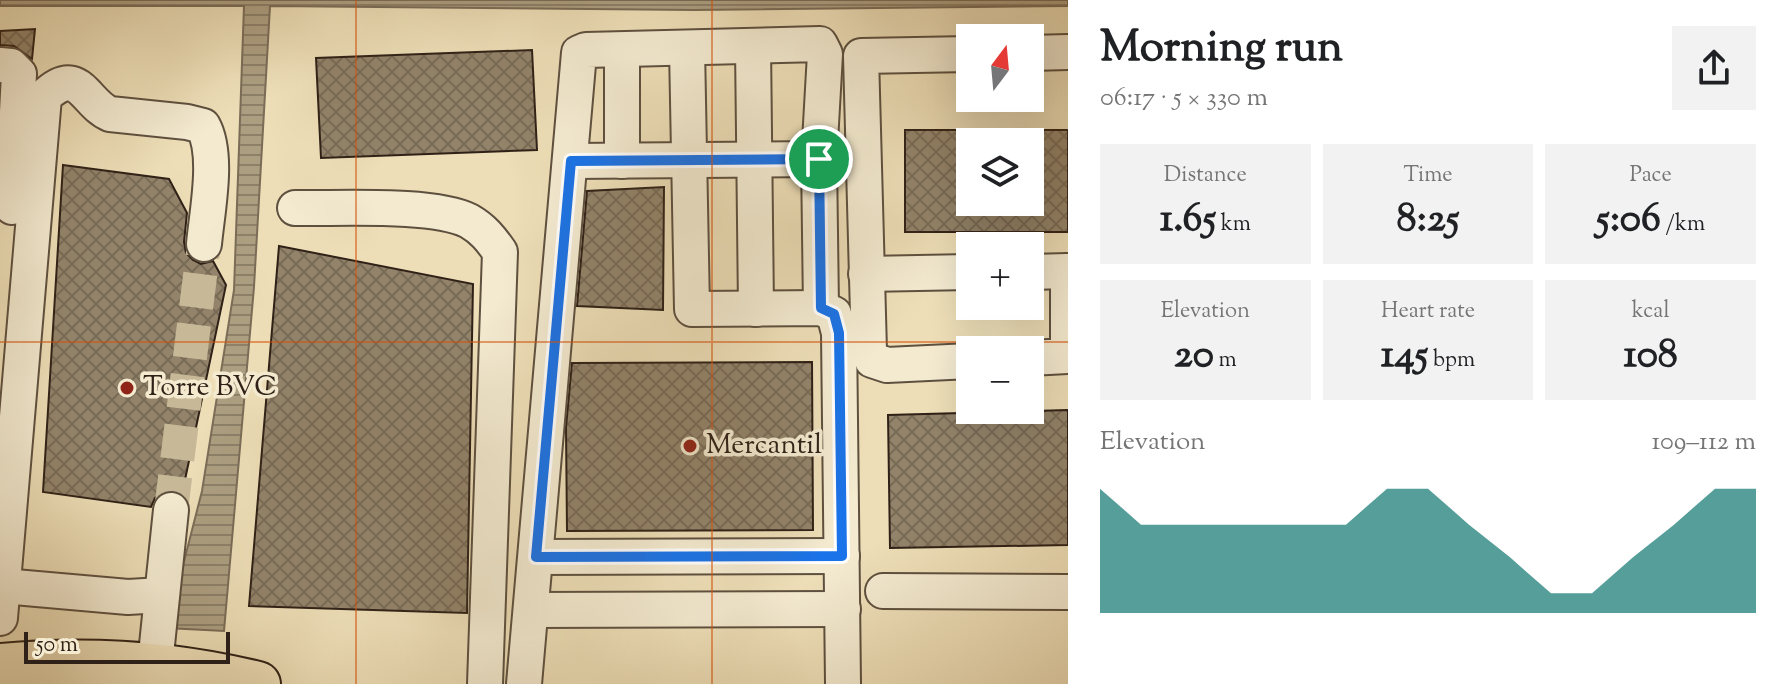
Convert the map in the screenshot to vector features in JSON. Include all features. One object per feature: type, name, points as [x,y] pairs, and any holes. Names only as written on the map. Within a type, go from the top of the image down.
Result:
[{"type":"main road","points":[[0,666],[48,661],[155,664],[215,673],[258,684]]},
{"type":"lane","points":[[524,684],[579,53],[586,50],[820,44],[825,54],[819,159],[821,308]]},
{"type":"lane","points":[[753,46],[756,309]]},
{"type":"lane","points":[[687,48],[692,309],[821,308],[834,314],[839,333],[843,684]]},
{"type":"lane","points":[[622,50],[622,161]]},
{"type":"lane","points":[[1044,53],[1068,52]]},
{"type":"lane","points":[[956,54],[861,56],[869,351],[872,360],[887,365],[956,362]]},
{"type":"lane","points":[[0,65],[11,66],[19,74],[0,410]]},
{"type":"lane","points":[[162,595],[1,602],[44,97],[54,87],[73,84],[88,93],[98,109],[110,114],[203,126],[209,137],[211,154],[204,244]]},
{"type":"lane","points":[[571,161],[819,159]]},
{"type":"lane","points":[[295,208],[441,211],[468,220],[484,230],[500,252],[485,684]]},
{"type":"lane","points":[[1044,272],[1068,271],[1068,356],[1044,357]]},
{"type":"lane","points":[[866,274],[956,272]]},
{"type":"lane","points":[[155,664],[171,510]]},
{"type":"lane","points":[[536,557],[842,556]]},
{"type":"lane","points":[[883,591],[1068,592]]},
{"type":"lane","points":[[531,610],[843,609]]},
{"type":"shaded area","points":[[0,0],[1068,0],[1068,6],[694,10],[270,6],[254,287],[224,631],[167,628],[202,491],[234,290],[244,6],[0,6]]},
{"type":"building","points":[[35,29],[32,59],[14,46],[0,45],[0,31]]},
{"type":"building","points":[[532,50],[537,150],[321,158],[316,58]]},
{"type":"building","points":[[905,130],[956,130],[956,216],[1044,216],[1044,130],[1068,130],[1068,232],[905,232]]},
{"type":"building","name":"Torre BVC","points":[[63,165],[169,179],[187,213],[186,253],[201,264],[213,261],[226,285],[182,494],[174,490],[164,492],[155,498],[151,507],[43,492]]},
{"type":"building","points":[[664,187],[663,310],[577,306],[587,191]]},
{"type":"building","points":[[279,246],[473,284],[467,613],[249,606]]},
{"type":"building","name":"Mercantil","points":[[812,362],[813,530],[567,531],[566,427],[572,363]]},
{"type":"building","points":[[1068,410],[1068,545],[890,548],[888,415],[956,413],[956,424],[1044,424],[1044,411]]},
{"type":"tunnel","points":[[171,510],[204,244]]},
{"type":"place","name":"Torre BVC","points":[[127,388]]},
{"type":"place","name":"Mercantil","points":[[690,446]]},
{"type":"route","points":[[819,159],[821,308],[834,314],[839,333],[842,556],[536,557],[571,161],[819,159]]}]
